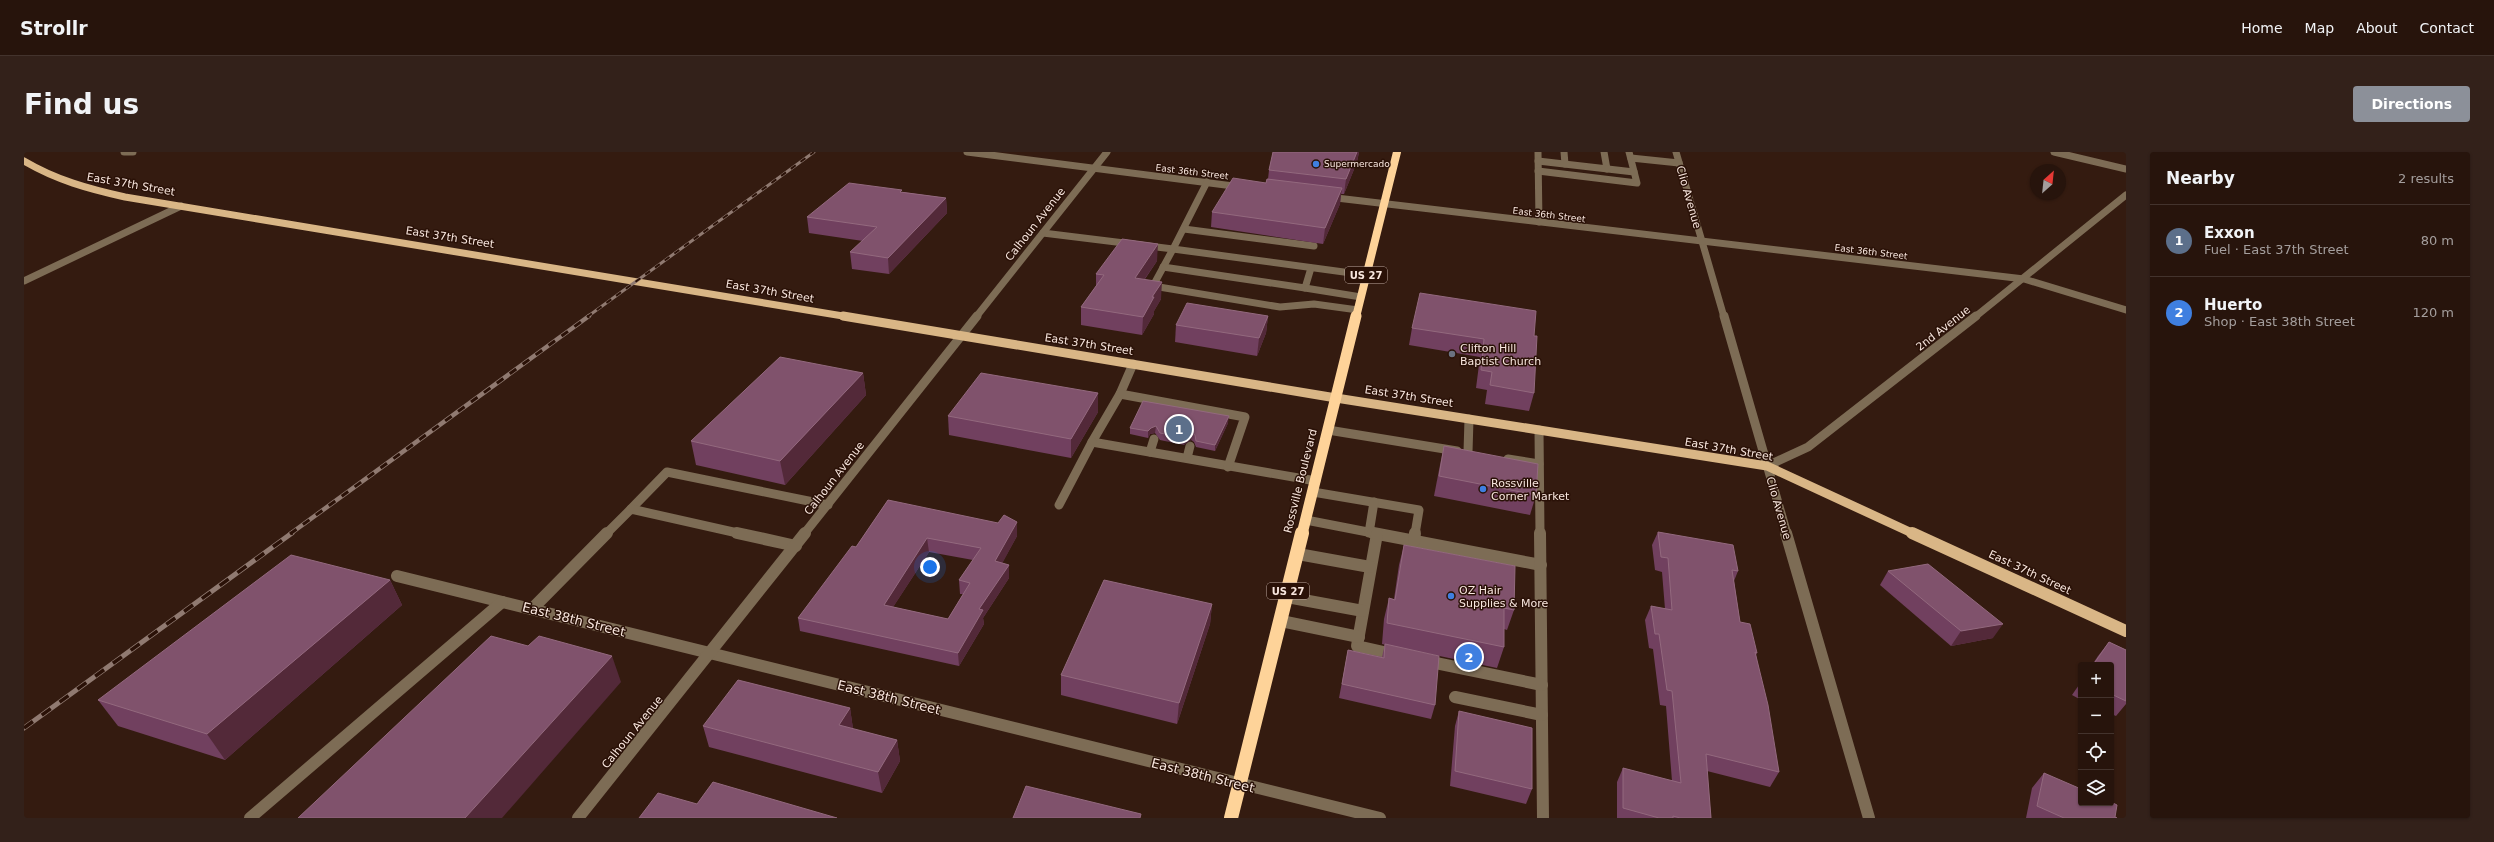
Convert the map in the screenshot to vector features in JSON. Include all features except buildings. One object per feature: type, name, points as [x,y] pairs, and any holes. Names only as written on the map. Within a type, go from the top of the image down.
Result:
[{"type":"highway","name":"Rossville Boulevard","points":[[1231,818],[1397,152]]},
{"type":"main road","name":"East 37th Street","points":[[24,161],[43,174],[72,186],[181,206],[1336,398],[1767,466],[2126,630]]},
{"type":"street","points":[[124,152],[133,152]]},
{"type":"street","name":"East 36th Street","points":[[967,152],[1253,188]]},
{"type":"street","name":"Calhoun Avenue","points":[[578,818],[796,546],[1107,152]]},
{"type":"street","points":[[1538,152],[1539,222]]},
{"type":"street","points":[[1564,152],[1565,164]]},
{"type":"street","points":[[1604,152],[1607,169]]},
{"type":"street","name":"Clio Avenue","points":[[1676,152],[1869,818]]},
{"type":"street","points":[[2054,152],[2126,169]]},
{"type":"street","points":[[1538,171],[1637,183],[1630,155],[1679,163]]},
{"type":"street","points":[[1538,162],[1634,172]]},
{"type":"street","points":[[1207,182],[1184,229],[1153,286],[1280,307],[1314,304],[1358,310]]},
{"type":"street","name":"2nd Avenue","points":[[1767,466],[1808,447],[2024,279],[2126,195]]},
{"type":"street","name":"East 36th Street","points":[[1322,197],[2024,279],[2126,310]]},
{"type":"street","points":[[24,281],[181,206]]},
{"type":"street","points":[[1184,229],[1314,246]]},
{"type":"street","points":[[1043,233],[1173,249],[1366,276]]},
{"type":"street","points":[[1162,267],[1361,297]]},
{"type":"street","points":[[1305,288],[1311,268]]},
{"type":"street","points":[[1059,505],[1092,442],[1120,394],[1133,364]]},
{"type":"street","points":[[1120,394],[1166,407],[1201,413],[1245,417],[1228,467]]},
{"type":"street","points":[[1328,430],[1471,453],[1469,419]]},
{"type":"street","points":[[1539,430],[1543,818]]},
{"type":"street","points":[[1150,452],[1154,439]]},
{"type":"street","points":[[1092,442],[1186,458],[1314,486],[1374,502],[1418,510],[1414,541]]},
{"type":"street","points":[[1186,458],[1190,446]]},
{"type":"street","points":[[1496,457],[1539,464]]},
{"type":"street","points":[[532,609],[667,472],[828,505]]},
{"type":"street","points":[[1374,502],[1370,567],[1364,611],[1357,646],[1542,685]]},
{"type":"street","points":[[631,509],[796,546]]},
{"type":"street","points":[[1306,520],[1540,565]]},
{"type":"street","points":[[1298,554],[1370,567]]},
{"type":"street","name":"East 38th Street","points":[[397,576],[1380,818]]},
{"type":"street","points":[[1287,597],[1364,611]]},
{"type":"street","points":[[250,818],[502,602]]},
{"type":"street","points":[[1281,621],[1359,637]]},
{"type":"street","points":[[1455,697],[1542,715]]},
{"type":"railway","points":[[587,317],[814,152]]},
{"type":"railway","points":[[290,534],[589,316]]},
{"type":"railway","points":[[24,728],[292,533]]},
{"type":"place","name":"Supermercado","points":[[1316,164]]},
{"type":"place","name":"Clifton Hill Baptist Church","points":[[1452,354]]},
{"type":"place","name":"Exxon","points":[[1179,429]]},
{"type":"place","name":"Rossville Corner Market","points":[[1483,489]]},
{"type":"place","name":"OZ Hair Supplies & More","points":[[1451,596]]},
{"type":"place","name":"Huerto","points":[[1469,657]]}]
